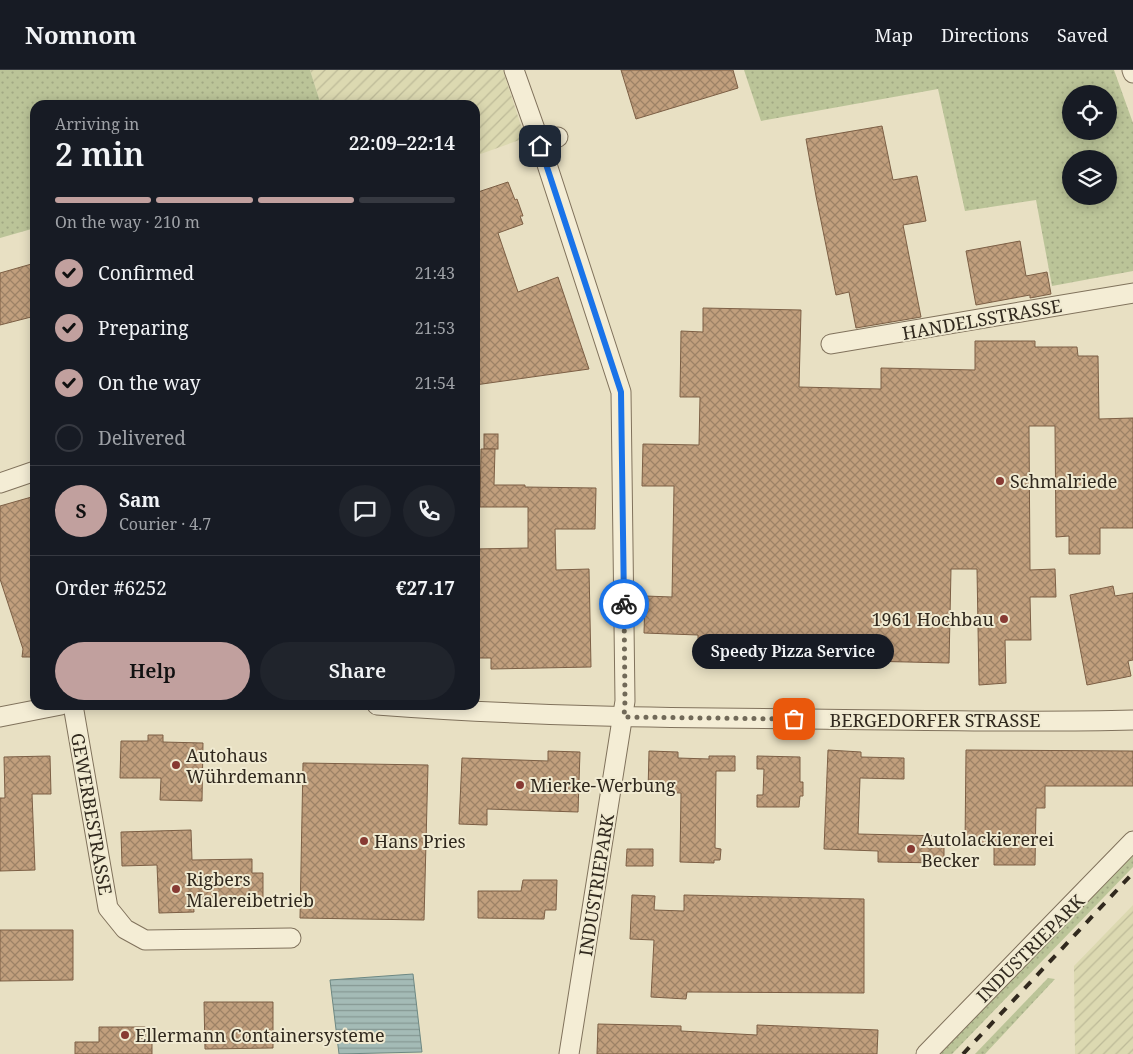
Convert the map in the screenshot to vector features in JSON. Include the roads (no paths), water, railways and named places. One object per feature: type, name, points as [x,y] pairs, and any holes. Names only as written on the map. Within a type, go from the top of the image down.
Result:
[{"type":"street","name":"INDUSTRIEPARK","points":[[514,70],[621,392],[624,717],[569,1054]]},
{"type":"street","points":[[540,146],[558,137]]},
{"type":"street","name":"HANDELSSTRASSE","points":[[831,344],[1133,293]]},
{"type":"street","points":[[0,483],[30,473]]},
{"type":"street","points":[[1,714],[30,710]]},
{"type":"street","name":"GEWERBESTRASSE","points":[[74,710],[108,908],[125,929],[145,940],[291,938]]},
{"type":"street","name":"BERGEDORFER STRASSE","points":[[444,710],[624,717],[865,720],[1133,720]]},
{"type":"street","name":"INDUSTRIEPARK","points":[[926,1054],[1133,841]]},
{"type":"water","points":[[413,974],[422,1052],[339,1054],[330,980]]},
{"type":"railway","points":[[963,1054],[1133,873]]},
{"type":"place","name":"Schmalriede","points":[[1000,481]]},
{"type":"place","name":"1961 Hochbau","points":[[1004,619]]},
{"type":"place","name":"Speedy Pizza Service","points":[[794,719]]},
{"type":"place","name":"Autohaus Wührdemann","points":[[176,765]]},
{"type":"place","name":"Mierke-Werbung","points":[[520,785]]},
{"type":"place","name":"Hans Pries","points":[[364,841]]},
{"type":"place","name":"Autolackiererei Becker","points":[[911,849]]},
{"type":"place","name":"Rigbers Malereibetrieb","points":[[176,889]]},
{"type":"place","name":"Ellermann Containersysteme","points":[[125,1035]]}]
